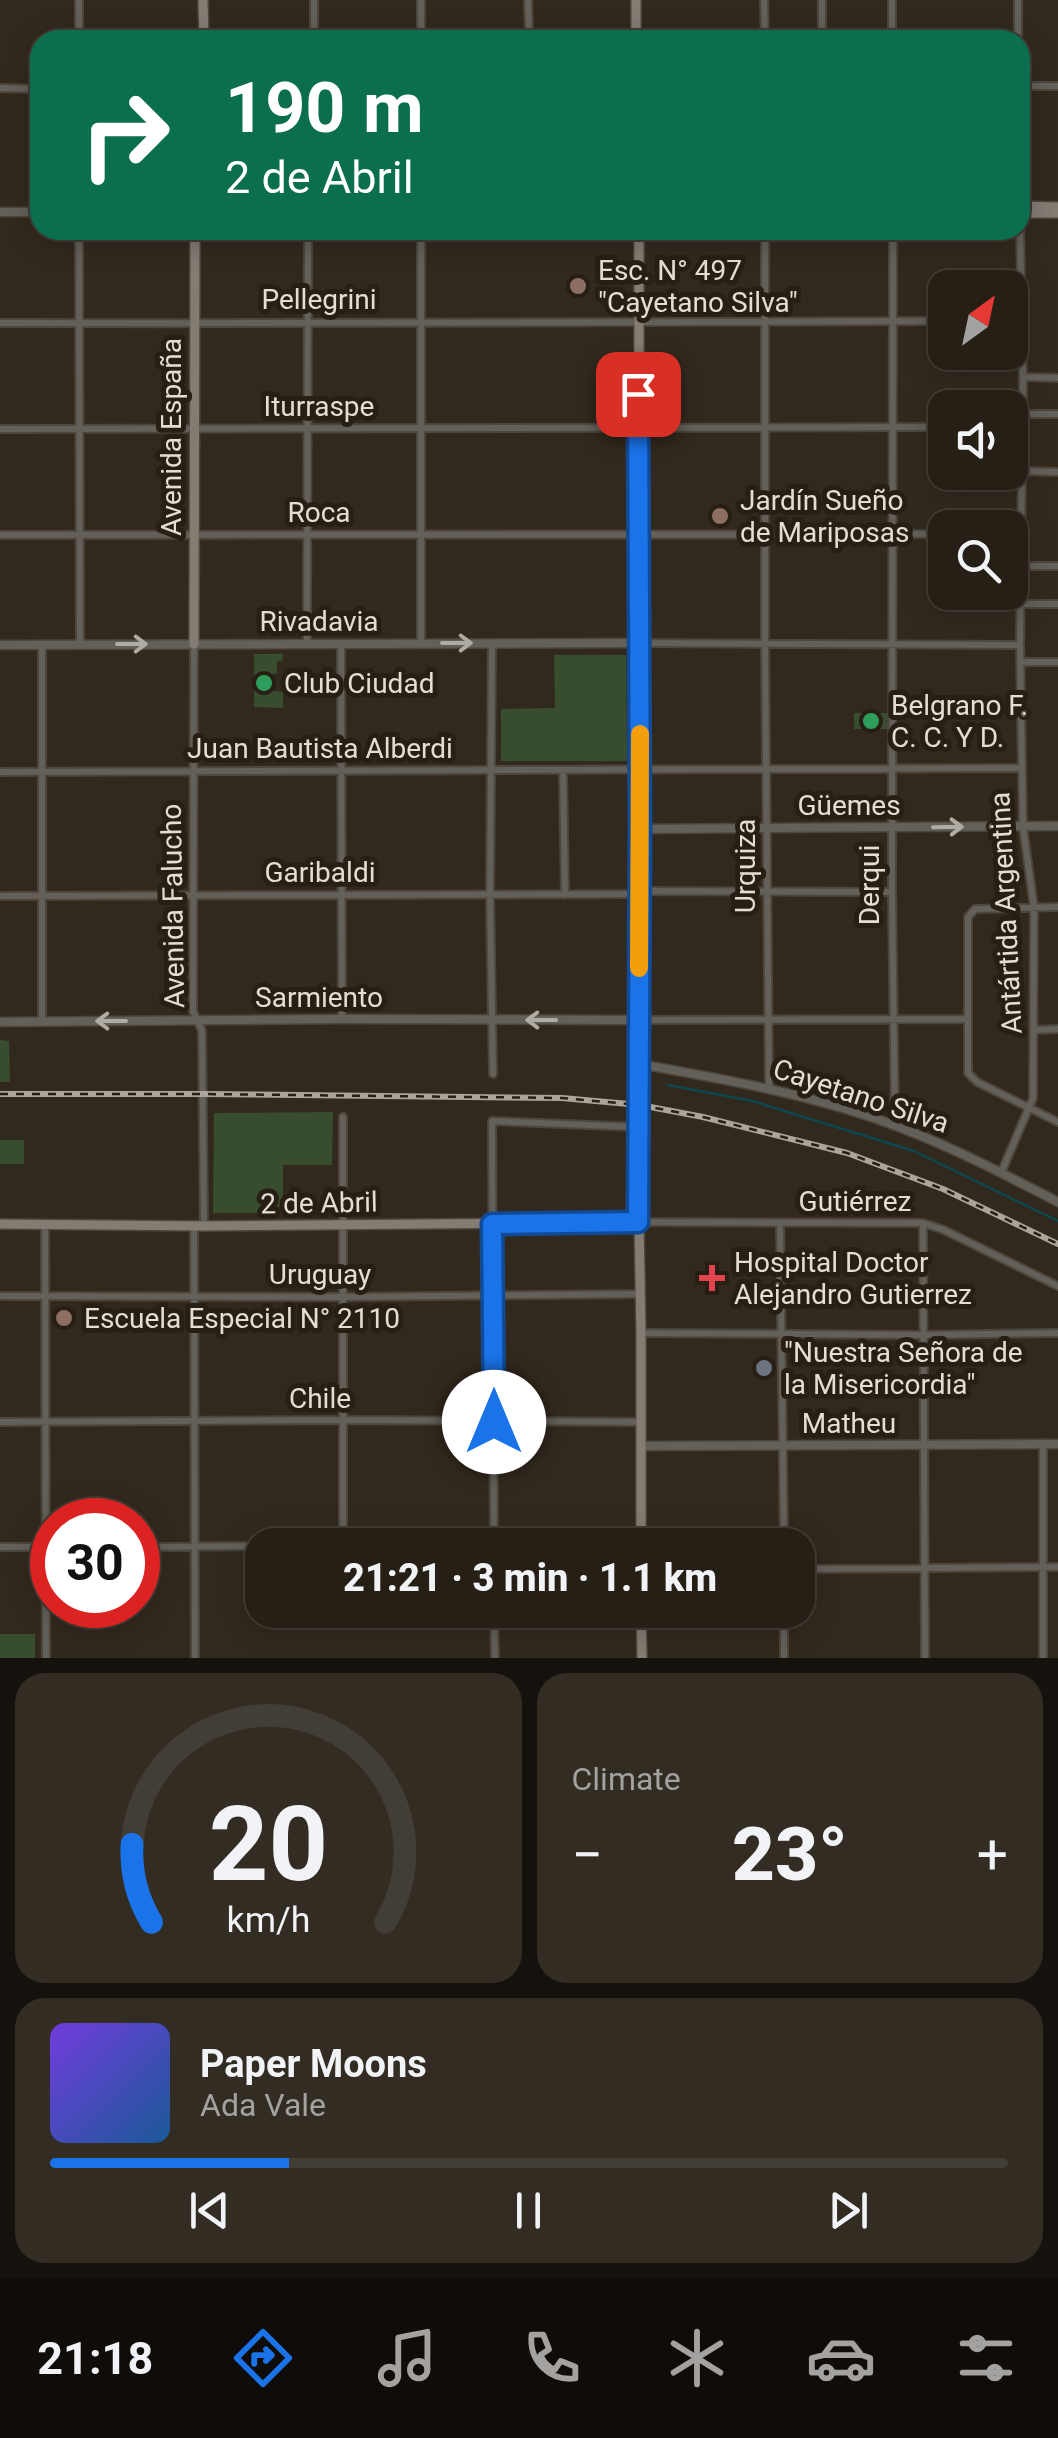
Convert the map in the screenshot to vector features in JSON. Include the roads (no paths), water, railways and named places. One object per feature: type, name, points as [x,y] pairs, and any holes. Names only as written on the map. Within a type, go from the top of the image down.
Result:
[{"type":"main road","points":[[203,0],[204,30]]},
{"type":"main road","points":[[636,0],[636,30]]},
{"type":"main road","points":[[1030,210],[1058,210]]},
{"type":"main road","name":"Avenida España","points":[[194,644],[195,240]]},
{"type":"main road","points":[[639,240],[641,1528]]},
{"type":"main road","name":"2 de Abril","points":[[0,1224],[638,1222]]},
{"type":"main road","points":[[641,1628],[642,1658]]},
{"type":"street","points":[[79,0],[79,30]]},
{"type":"street","points":[[314,0],[314,30]]},
{"type":"street","points":[[420,30],[421,0]]},
{"type":"street","points":[[528,0],[529,30]]},
{"type":"street","points":[[764,0],[764,30]]},
{"type":"street","points":[[822,0],[822,30]]},
{"type":"street","points":[[892,0],[892,30]]},
{"type":"street","points":[[1018,0],[1018,30]]},
{"type":"street","points":[[1030,86],[1058,86]]},
{"type":"street","points":[[0,88],[30,89]]},
{"type":"street","points":[[0,212],[30,212]]},
{"type":"street","points":[[79,240],[80,644]]},
{"type":"street","points":[[306,644],[308,240]]},
{"type":"street","points":[[421,644],[422,240]]},
{"type":"street","name":"Urquiza","points":[[765,240],[770,1087]]},
{"type":"street","name":"Derqui","points":[[893,240],[895,1125]]},
{"type":"street","name":"Antártida Argentina","points":[[1020,240],[1021,270]]},
{"type":"street","name":"Pellegrini","points":[[0,322],[637,324],[928,320]]},
{"type":"street","name":"Antártida Argentina","points":[[1023,370],[1023,390]]},
{"type":"street","points":[[1023,378],[1058,378]]},
{"type":"street","points":[[1028,414],[1058,414]]},
{"type":"street","name":"Iturraspe","points":[[0,429],[928,427]]},
{"type":"street","points":[[1028,471],[1058,472]]},
{"type":"street","name":"Roca","points":[[0,535],[928,534]]},
{"type":"street","points":[[1028,566],[1058,566]]},
{"type":"street","points":[[1028,604],[1058,604]]},
{"type":"street","name":"Antártida Argentina","points":[[1001,1173],[1034,1098],[1034,907],[1023,826],[1020,610]]},
{"type":"street","points":[[492,643],[493,1074]]},
{"type":"street","points":[[639,643],[1020,645]]},
{"type":"street","name":"Rivadavia","points":[[0,645],[639,643]]},
{"type":"street","name":"Avenida Falucho","points":[[194,644],[193,1011],[202,1030],[194,1297],[195,1658]]},
{"type":"street","points":[[341,644],[342,1019]]},
{"type":"street","points":[[42,645],[42,1021]]},
{"type":"street","points":[[1021,662],[1058,662]]},
{"type":"street","name":"Juan Bautista Alberdi","points":[[0,772],[1022,768]]},
{"type":"street","points":[[563,770],[565,894]]},
{"type":"street","name":"Güemes","points":[[640,829],[1058,826]]},
{"type":"street","name":"Garibaldi","points":[[0,896],[892,892]]},
{"type":"street","points":[[1058,908],[975,908],[968,917],[967,1019],[968,1073],[977,1082],[1058,1122]]},
{"type":"street","points":[[639,1020],[967,1019]]},
{"type":"street","name":"Sarmiento","points":[[0,1022],[639,1020]]},
{"type":"street","points":[[1035,1030],[1058,1030]]},
{"type":"street","name":"Cayetano Silva","points":[[639,1064],[770,1087],[895,1125],[1058,1202]]},
{"type":"street","points":[[343,1117],[343,1528]]},
{"type":"street","points":[[494,1528],[492,1120],[639,1127]]},
{"type":"street","name":"Gutiérrez","points":[[638,1222],[923,1223],[1058,1286]]},
{"type":"street","points":[[923,1223],[925,1658]]},
{"type":"street","points":[[45,1224],[47,1498]]},
{"type":"street","points":[[780,1224],[784,1528]]},
{"type":"street","name":"Uruguay","points":[[0,1296],[640,1294]]},
{"type":"street","points":[[642,1333],[1058,1333]]},
{"type":"street","name":"Chile","points":[[0,1422],[641,1422]]},
{"type":"street","points":[[1043,1444],[1043,1658]]},
{"type":"street","name":"Matheu","points":[[640,1446],[1058,1444]]},
{"type":"street","points":[[0,1547],[30,1546]]},
{"type":"street","points":[[160,1546],[245,1546]]},
{"type":"street","points":[[815,1569],[1058,1568]]},
{"type":"street","points":[[46,1658],[47,1628]]},
{"type":"street","points":[[494,1628],[495,1658]]},
{"type":"street","points":[[784,1628],[784,1658]]},
{"type":"waterway","points":[[668,1085],[752,1101],[914,1151],[1058,1221]]},
{"type":"railway","points":[[0,1094],[562,1098],[640,1105],[847,1153],[943,1189],[1058,1244]]},
{"type":"place","name":"Esc. N° 497 \"Cayetano Silva\"","points":[[578,286]]},
{"type":"place","name":"Jardín Sueño de Mariposas","points":[[720,516]]},
{"type":"place","name":"Club Ciudad","points":[[264,683]]},
{"type":"place","name":"Belgrano F. C. C. Y D.","points":[[871,721]]},
{"type":"place","name":"Hospital Doctor Alejandro Gutierrez","points":[[712,1278]]},
{"type":"place","name":"Escuela Especial N° 2110","points":[[64,1318]]},
{"type":"place","name":"\"Nuestra Señora de la Misericordia\"","points":[[764,1368]]}]
